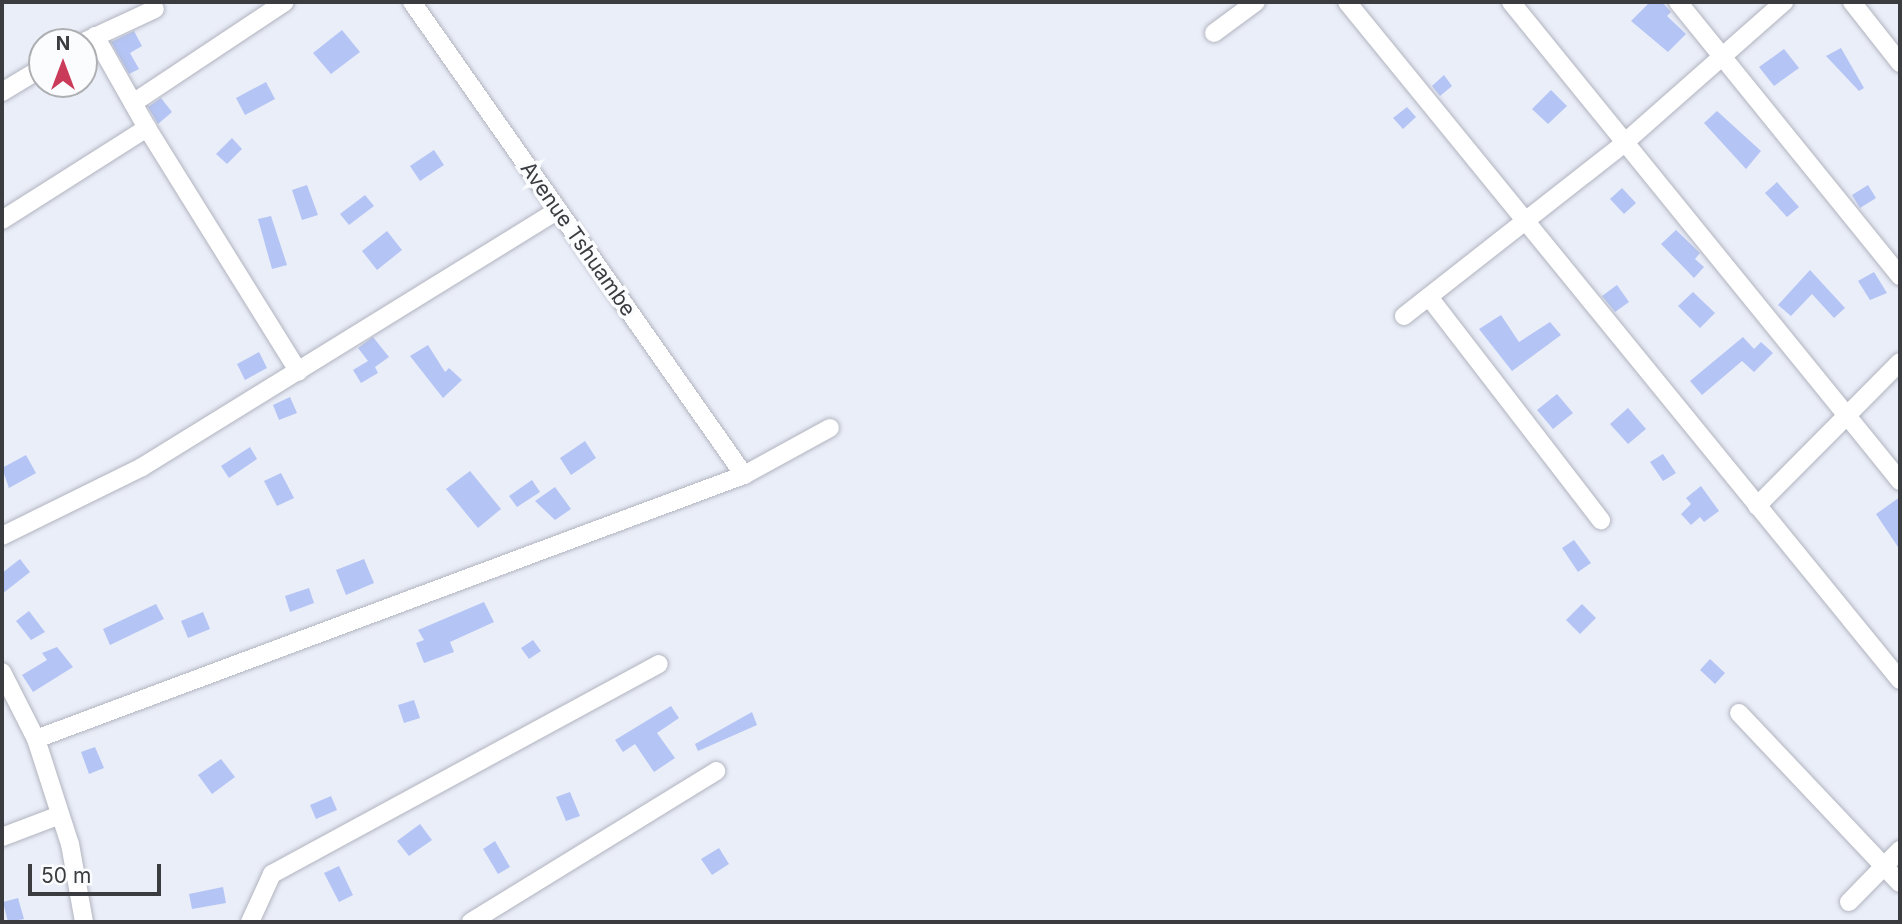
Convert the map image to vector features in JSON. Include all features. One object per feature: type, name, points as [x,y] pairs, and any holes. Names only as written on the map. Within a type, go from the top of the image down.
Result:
[{"type":"street","points":[[133,103],[285,2]]},
{"type":"street","name":"Avenue Tshuambe","points":[[412,2],[744,475]]},
{"type":"street","points":[[1214,33],[1256,2]]},
{"type":"street","points":[[1347,2],[1523,223],[1900,680]]},
{"type":"street","points":[[1511,2],[1623,144],[1849,415],[1900,481]]},
{"type":"street","points":[[1678,2],[1900,276]]},
{"type":"street","points":[[1404,316],[1623,144],[1784,2]]},
{"type":"street","points":[[1852,2],[1900,63]]},
{"type":"street","points":[[98,35],[155,9]]},
{"type":"street","points":[[98,52],[133,103],[299,372]]},
{"type":"street","points":[[2,92],[28,76]]},
{"type":"street","points":[[2,220],[147,128]]},
{"type":"street","points":[[2,536],[142,467],[558,210]]},
{"type":"street","points":[[1429,297],[1601,520]]},
{"type":"street","points":[[1758,506],[1900,362]]},
{"type":"street","points":[[36,739],[744,475],[830,428]]},
{"type":"street","points":[[250,922],[272,874],[659,664]]},
{"type":"street","points":[[2,672],[36,739],[60,815],[84,922]]},
{"type":"street","points":[[1739,713],[1900,883]]},
{"type":"street","points":[[471,922],[716,771]]},
{"type":"street","points":[[2,837],[60,815]]},
{"type":"street","points":[[1849,902],[1900,850]]},
{"type":"building","points":[[1650,2],[1662,2],[1671,12],[1667,16],[1686,34],[1668,52],[1631,21]]},
{"type":"building","points":[[342,30],[360,52],[331,74],[313,53]]},
{"type":"building","points":[[134,31],[142,46],[130,53],[139,69],[129,74],[111,42]]},
{"type":"building","points":[[1841,48],[1864,88],[1859,91],[1826,56]]},
{"type":"building","points":[[1784,49],[1799,68],[1774,86],[1759,67]]},
{"type":"building","points":[[1444,75],[1452,86],[1440,96],[1432,86]]},
{"type":"building","points":[[266,82],[275,99],[245,115],[236,98]]},
{"type":"building","points":[[1551,90],[1567,106],[1548,124],[1532,109]]},
{"type":"building","points":[[161,98],[172,112],[158,124],[148,107]]},
{"type":"building","points":[[1407,107],[1416,117],[1403,129],[1393,118]]},
{"type":"building","points":[[1717,111],[1761,151],[1746,169],[1704,123]]},
{"type":"building","points":[[232,138],[242,149],[227,164],[216,154]]},
{"type":"building","points":[[434,150],[444,165],[420,181],[410,166]]},
{"type":"building","points":[[1777,182],[1799,207],[1787,217],[1765,193]]},
{"type":"building","points":[[307,185],[318,215],[302,220],[292,190]]},
{"type":"building","points":[[1868,185],[1876,198],[1860,208],[1852,195]]},
{"type":"building","points":[[1622,188],[1636,203],[1624,214],[1610,199]]},
{"type":"building","points":[[365,195],[374,206],[349,225],[340,214]]},
{"type":"building","points":[[271,216],[287,265],[272,269],[258,219]]},
{"type":"building","points":[[1676,230],[1700,253],[1695,259],[1704,267],[1694,278],[1661,244]]},
{"type":"building","points":[[387,231],[402,250],[377,270],[362,251]]},
{"type":"building","points":[[1810,270],[1845,308],[1834,318],[1812,294],[1791,316],[1778,305]]},
{"type":"building","points":[[1874,272],[1887,293],[1870,300],[1858,281]]},
{"type":"building","points":[[1617,285],[1629,302],[1615,312],[1602,296]]},
{"type":"building","points":[[1693,292],[1715,313],[1700,328],[1678,306]]},
{"type":"building","points":[[1501,315],[1519,342],[1550,322],[1561,335],[1512,371],[1479,329]]},
{"type":"building","points":[[373,337],[389,357],[375,367],[378,373],[361,383],[353,370],[368,361],[358,348]]},
{"type":"building","points":[[1743,337],[1754,349],[1761,342],[1773,353],[1754,372],[1742,361],[1702,395],[1690,381]]},
{"type":"building","points":[[428,345],[445,372],[449,368],[462,380],[443,398],[410,356]]},
{"type":"building","points":[[259,352],[267,368],[245,380],[237,364]]},
{"type":"building","points":[[1557,394],[1573,413],[1553,429],[1537,410]]},
{"type":"building","points":[[290,397],[297,413],[279,420],[273,405]]},
{"type":"building","points":[[1628,408],[1646,429],[1628,444],[1610,424]]},
{"type":"building","points":[[585,441],[596,458],[571,475],[560,458]]},
{"type":"building","points":[[250,447],[257,459],[229,478],[221,466]]},
{"type":"building","points":[[1663,454],[1676,473],[1663,481],[1650,462]]},
{"type":"building","points":[[26,455],[36,473],[9,488],[2,468]]},
{"type":"building","points":[[470,471],[501,509],[478,528],[446,489]]},
{"type":"building","points":[[281,473],[294,498],[277,506],[264,481]]},
{"type":"building","points":[[532,480],[540,492],[517,507],[509,496]]},
{"type":"building","points":[[1701,486],[1719,511],[1704,522],[1700,517],[1691,525],[1681,514],[1691,504],[1686,498]]},
{"type":"building","points":[[555,487],[571,509],[555,520],[535,501]]},
{"type":"building","points":[[1900,497],[1900,550],[1876,514]]},
{"type":"building","points":[[1574,540],[1591,563],[1578,572],[1562,548]]},
{"type":"building","points":[[20,559],[30,572],[2,594],[2,573]]},
{"type":"building","points":[[364,559],[374,583],[346,595],[336,570]]},
{"type":"building","points":[[309,588],[314,603],[290,612],[285,596]]},
{"type":"building","points":[[484,602],[494,622],[450,642],[454,652],[424,663],[416,643],[424,640],[418,630]]},
{"type":"building","points":[[156,604],[164,619],[110,645],[103,629]]},
{"type":"building","points":[[1582,604],[1596,618],[1580,634],[1566,620]]},
{"type":"building","points":[[29,611],[45,632],[31,640],[16,621]]},
{"type":"building","points":[[203,612],[210,629],[188,638],[181,621]]},
{"type":"building","points":[[533,640],[541,651],[529,659],[521,648]]},
{"type":"building","points":[[57,647],[73,667],[33,692],[22,675],[47,660],[42,653]]},
{"type":"building","points":[[1710,659],[1725,673],[1715,684],[1700,670]]},
{"type":"building","points":[[414,700],[420,718],[404,723],[398,705]]},
{"type":"building","points":[[671,706],[679,718],[657,733],[675,758],[654,772],[635,744],[623,752],[615,740]]},
{"type":"building","points":[[752,712],[757,725],[698,751],[695,744]]},
{"type":"building","points":[[95,747],[104,768],[89,774],[81,752]]},
{"type":"building","points":[[221,759],[235,777],[212,794],[198,775]]},
{"type":"building","points":[[570,792],[580,816],[566,821],[556,797]]},
{"type":"building","points":[[331,796],[337,810],[316,819],[310,805]]},
{"type":"building","points":[[420,824],[432,840],[409,856],[397,841]]},
{"type":"building","points":[[495,841],[510,867],[498,874],[483,849]]},
{"type":"building","points":[[719,848],[729,864],[712,875],[701,859]]},
{"type":"building","points":[[339,866],[353,895],[339,902],[324,873]]},
{"type":"building","points":[[223,887],[226,903],[192,909],[189,894]]},
{"type":"building","points":[[18,898],[24,919],[8,922],[3,902]]}]
